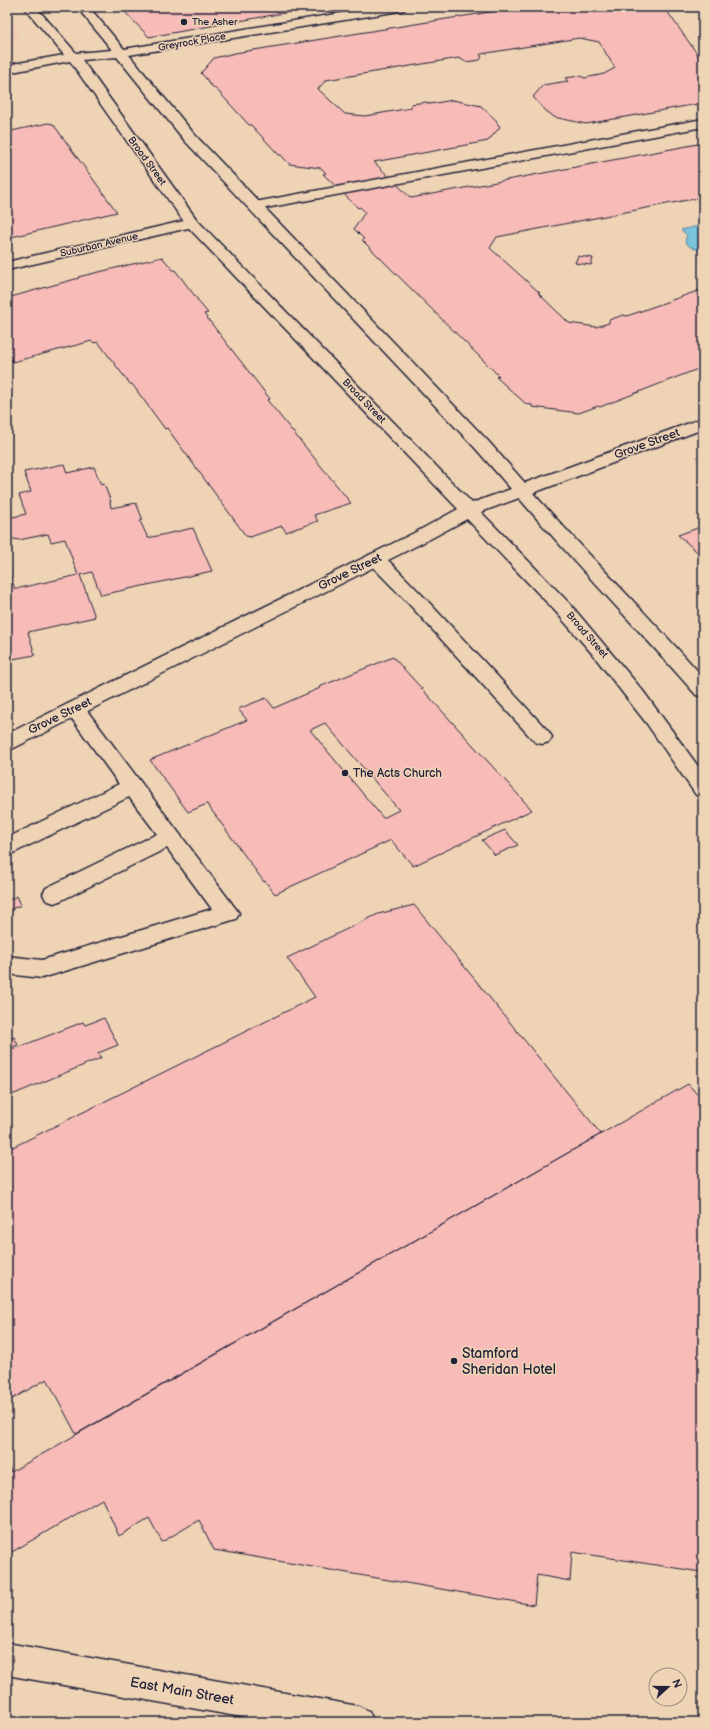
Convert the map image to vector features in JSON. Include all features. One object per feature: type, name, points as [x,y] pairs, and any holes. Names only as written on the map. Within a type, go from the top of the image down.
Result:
[{"type":"main road","name":"Broad Street","points":[[30,7],[73,57],[192,224],[470,510],[563,608],[603,653],[649,711],[703,790]]},
{"type":"main road","points":[[83,7],[190,138],[482,445],[571,547],[653,633],[703,690]]},
{"type":"main road","name":"Greyrock Place","points":[[7,69],[73,57],[122,53],[377,9],[400,7]]},
{"type":"main road","points":[[255,206],[703,123]]},
{"type":"main road","name":"Suburban Avenue","points":[[7,266],[192,224]]},
{"type":"main road","name":"Grove Street","points":[[7,743],[424,535],[470,510],[703,423]]},
{"type":"main road","points":[[376,559],[416,600],[542,737]]},
{"type":"main road","points":[[7,965],[42,970],[228,913],[75,709]]},
{"type":"main road","points":[[7,848],[133,786]]},
{"type":"main road","points":[[54,894],[171,837]]},
{"type":"main road","name":"East Main Street","points":[[7,1659],[358,1722]]},
{"type":"shaded area","points":[[7,15],[19,31],[18,40],[7,46]]},
{"type":"water","points":[[703,225],[703,250],[692,248],[685,241],[687,235],[681,230]]},
{"type":"building","name":"The Asher","points":[[120,7],[318,7],[149,37]]},
{"type":"building","points":[[521,7],[664,7],[703,62],[703,103],[586,124],[554,117],[547,112],[533,97],[543,85],[568,81],[565,78],[580,76],[585,78],[604,74],[615,68],[599,42],[579,38],[481,54],[480,55],[482,57],[480,60],[466,62],[459,58],[326,80],[318,89],[345,114],[365,116],[411,108],[411,104],[426,102],[430,104],[453,100],[481,106],[497,121],[500,127],[488,141],[374,162],[411,198],[703,143],[703,197],[497,237],[490,248],[540,293],[538,293],[569,323],[596,327],[609,323],[609,320],[623,315],[627,316],[703,289],[703,367],[600,407],[598,406],[579,413],[532,407],[532,405],[526,404],[496,377],[499,376],[362,240],[364,239],[354,229],[365,212],[360,207],[358,208],[323,174],[326,173],[321,168],[289,164],[251,125],[249,125],[218,91],[207,82],[208,81],[201,73],[214,58],[235,53]]},
{"type":"building","points":[[48,123],[53,124],[117,212],[7,238],[7,132]]},
{"type":"building","points":[[578,256],[593,258],[591,265],[575,263]]},
{"type":"building","points":[[162,257],[173,270],[175,270],[208,313],[204,314],[270,399],[267,400],[351,503],[314,515],[318,521],[286,532],[282,526],[250,537],[246,536],[167,428],[165,429],[132,384],[130,384],[98,342],[94,343],[92,341],[13,362],[12,360],[7,361],[7,298],[79,278],[78,277]]},
{"type":"building","points":[[64,464],[67,473],[94,467],[101,485],[104,484],[111,502],[111,508],[136,503],[143,520],[140,521],[148,538],[193,528],[212,571],[101,595],[92,572],[80,575],[95,617],[28,632],[35,655],[7,660],[7,565],[15,589],[78,575],[65,539],[51,542],[48,534],[19,540],[9,538],[7,532],[7,521],[13,517],[26,514],[19,495],[31,492],[24,472]]},
{"type":"building","points":[[703,526],[703,557],[678,535]]},
{"type":"building","points":[[393,657],[532,810],[413,866],[391,840],[275,894],[265,881],[264,882],[207,804],[188,812],[150,760],[247,720],[238,709],[266,698],[274,708],[320,688],[319,687]],"holes":[[[325,723],[399,810],[383,818],[310,730]]]},
{"type":"building","points":[[505,830],[518,845],[495,855],[482,840]]},
{"type":"building","points":[[17,896],[21,905],[7,911],[7,901]]},
{"type":"building","points":[[414,905],[601,1134],[76,1434],[47,1379],[7,1402],[7,1150],[315,997],[287,958],[378,914]]},
{"type":"building","points":[[104,1018],[118,1045],[98,1053],[101,1058],[7,1097],[7,1034],[9,1039],[14,1037],[18,1045],[13,1047],[14,1049],[83,1022],[85,1025]]},
{"type":"building","name":"Stamford Sheridan Hotel","points":[[688,1084],[703,1101],[703,1570],[701,1572],[572,1552],[570,1581],[537,1575],[534,1605],[214,1550],[199,1520],[162,1542],[149,1518],[119,1536],[102,1499],[12,1552],[7,1546],[7,1462],[11,1472]]},
{"type":"place","name":"The Asher","points":[[184,22]]},
{"type":"place","name":"The Acts Church","points":[[345,773]]},
{"type":"place","name":"Stamford Sheridan Hotel","points":[[454,1361]]}]
